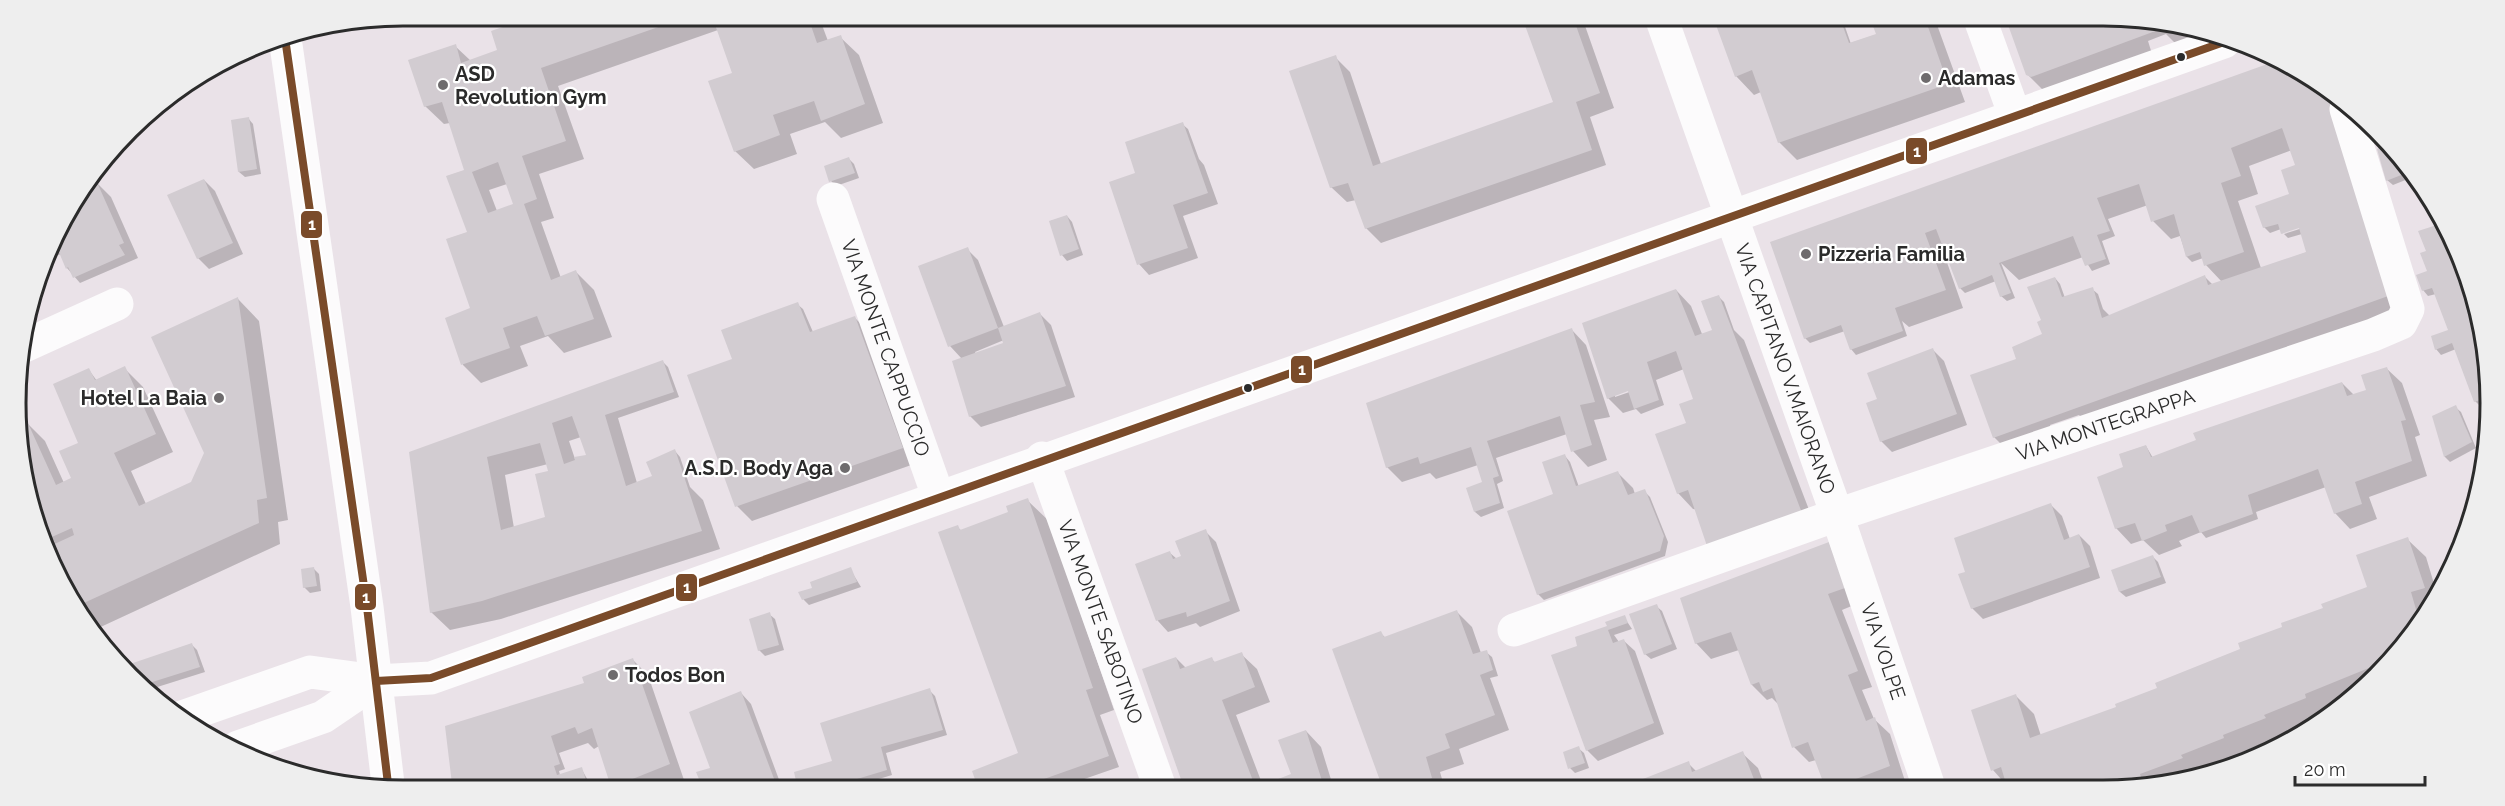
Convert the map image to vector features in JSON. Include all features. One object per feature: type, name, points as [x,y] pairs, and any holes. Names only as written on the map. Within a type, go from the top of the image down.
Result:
[{"type":"street","name":"VIA CAPITANO V.MAIORANO","points":[[1664,26],[1730,218],[1837,515]]},
{"type":"street","points":[[1982,26],[2015,116]]},
{"type":"street","points":[[189,714],[310,672],[376,681],[431,678],[1042,458],[1730,218],[2218,44]]},
{"type":"street","points":[[286,45],[376,681],[388,780]]},
{"type":"street","name":"VIA MONTEGRAPPA","points":[[1514,630],[1837,515],[2373,335],[2401,323],[2408,309],[2348,117]]},
{"type":"street","name":"VIA MONTE CAPPUCCIO","points":[[833,199],[938,496]]},
{"type":"street","points":[[31,343],[117,304]]},
{"type":"street","name":"VIA MONTE SABOTINO","points":[[1042,458],[1157,780]]},
{"type":"street","name":"VIA VOLPE","points":[[1837,515],[1918,780]]},
{"type":"street","points":[[243,745],[323,717],[376,681]]},
{"type":"building","points":[[506,26],[661,26],[541,68],[566,141],[522,156],[537,199],[524,204],[551,280],[576,270],[594,319],[545,336],[537,316],[503,328],[510,348],[461,365],[445,318],[470,308],[446,239],[467,232],[446,176],[464,170],[442,102],[424,107],[408,60],[456,44],[461,63],[497,50],[491,31]],"holes":[[[498,162],[513,204],[488,213],[472,172]]]},
{"type":"building","points":[[716,26],[811,26],[817,43],[841,35],[865,104],[821,121],[814,101],[773,115],[780,135],[734,152],[708,81],[732,73]]},
{"type":"building","points":[[1525,26],[1576,26],[1600,93],[1576,102],[1592,150],[1365,229],[1348,183],[1330,188],[1289,71],[1336,55],[1373,166],[1553,102]]},
{"type":"building","points":[[1716,26],[1843,26],[1849,43],[1876,34],[1873,26],[1928,26],[1948,84],[1778,143],[1752,70],[1735,77]]},
{"type":"building","points":[[2008,26],[2127,26],[2158,30],[2031,77],[2026,75]]},
{"type":"building","points":[[2268,64],[2312,89],[2332,104],[2391,295],[1993,438],[1970,375],[2016,359],[2012,347],[2042,334],[2037,322],[2041,320],[2027,287],[2055,277],[2062,297],[2093,287],[2102,318],[2205,275],[2208,285],[2306,252],[2299,228],[2281,234],[2278,224],[2263,228],[2255,206],[2289,194],[2281,170],[2295,165],[2282,128],[2231,148],[2241,176],[2221,183],[2244,252],[2204,266],[2200,252],[2186,257],[2174,214],[2151,222],[2139,184],[2097,198],[2110,231],[2097,235],[2106,259],[2085,266],[2073,236],[1999,263],[2011,293],[2000,297],[1992,275],[1959,289],[1936,229],[1925,233],[1946,290],[1895,308],[1903,331],[1850,350],[1841,325],[1804,339],[1770,242]]},
{"type":"building","points":[[249,117],[257,169],[238,172],[231,120]]},
{"type":"building","points":[[1183,122],[1208,193],[1173,205],[1188,248],[1137,265],[1109,182],[1135,173],[1125,142]]},
{"type":"building","points":[[2380,148],[2402,175],[2386,181],[2377,149]]},
{"type":"building","points":[[849,157],[855,173],[829,182],[824,166]]},
{"type":"building","points":[[204,179],[233,243],[197,259],[167,195]]},
{"type":"building","points":[[97,182],[124,243],[119,245],[125,255],[73,278],[68,267],[66,269],[58,250],[76,214]]},
{"type":"building","points":[[1067,215],[1079,249],[1060,256],[1049,221]]},
{"type":"building","points":[[2435,226],[2451,259],[2467,305],[2472,329],[2480,400],[2474,402],[2452,343],[2435,350],[2431,336],[2448,330],[2432,288],[2422,291],[2416,275],[2427,271],[2420,253],[2426,251],[2418,231]]},
{"type":"building","points":[[968,247],[998,328],[948,347],[918,266]]},
{"type":"building","points":[[1676,289],[1695,336],[1712,330],[1701,301],[1719,295],[1802,513],[1707,546],[1688,490],[1677,494],[1655,434],[1686,423],[1679,404],[1693,399],[1676,351],[1647,362],[1659,400],[1634,409],[1628,391],[1607,399],[1582,323]]},
{"type":"building","points":[[238,297],[267,498],[257,500],[259,523],[83,603],[64,570],[53,545],[74,535],[72,528],[51,537],[38,501],[26,422],[56,485],[71,478],[59,451],[78,443],[53,384],[89,368],[95,380],[125,366],[156,434],[114,453],[139,506],[191,482],[204,453],[151,337]]},
{"type":"building","points":[[798,302],[810,332],[855,316],[903,448],[735,507],[687,375],[732,359],[721,330]]},
{"type":"building","points":[[1040,312],[1066,386],[969,417],[952,361],[1003,343],[998,328]]},
{"type":"building","points":[[1572,328],[1595,402],[1580,405],[1592,445],[1571,452],[1560,416],[1487,441],[1499,476],[1493,478],[1500,503],[1474,512],[1466,488],[1482,482],[1471,447],[1420,464],[1418,457],[1386,468],[1366,403]]},
{"type":"building","points":[[1933,348],[1957,414],[1880,442],[1866,403],[1877,399],[1867,373]]},
{"type":"building","points":[[663,360],[674,392],[605,415],[626,486],[652,476],[646,462],[675,449],[702,531],[482,601],[430,613],[409,452]],"holes":[[[572,416],[586,455],[574,457],[575,460],[564,464],[552,423]],[[540,443],[548,471],[535,474],[545,517],[501,530],[487,457]]]},
{"type":"building","points":[[2387,367],[2406,420],[2401,421],[2412,461],[2355,482],[2362,504],[2334,514],[2318,469],[2248,495],[2253,514],[2200,533],[2192,515],[2165,525],[2167,531],[2142,541],[2135,523],[2115,529],[2097,477],[2123,467],[2119,454],[2146,445],[2151,457],[2196,440],[2193,433],[2342,382],[2347,396],[2366,390],[2361,375]]},
{"type":"building","points":[[2456,405],[2472,442],[2444,457],[2432,416]]},
{"type":"building","points":[[1565,454],[1576,486],[1618,471],[1628,495],[1645,489],[1664,536],[1660,551],[1537,595],[1507,511],[1553,494],[1542,462]]},
{"type":"building","points":[[1028,498],[1093,688],[1086,690],[1109,756],[1041,780],[975,780],[972,771],[1018,753],[938,532],[958,525],[960,530],[1008,512],[1006,506]]},
{"type":"building","points":[[2051,503],[2064,540],[2079,534],[2090,567],[1971,609],[1958,574],[1965,572],[1954,538]]},
{"type":"building","points":[[1206,529],[1230,601],[1187,617],[1186,612],[1156,621],[1135,564],[1170,551],[1173,559],[1181,556],[1175,541]]},
{"type":"building","points":[[2408,537],[2425,588],[2411,592],[2417,612],[2372,667],[2305,694],[2306,698],[2264,715],[2266,718],[2223,735],[2224,738],[2181,755],[2183,758],[2140,774],[2141,777],[2136,779],[2005,780],[2001,767],[1991,771],[1971,710],[2016,694],[2030,738],[2116,707],[2115,704],[2157,688],[2155,683],[2240,649],[2238,643],[2282,627],[2281,623],[2323,608],[2321,604],[2367,587],[2356,555]]},
{"type":"building","points":[[1829,542],[1845,588],[1828,594],[1858,671],[1848,675],[1866,721],[1875,717],[1890,766],[1856,780],[1822,780],[1808,742],[1792,748],[1772,688],[1763,692],[1759,682],[1751,685],[1731,632],[1695,644],[1680,598]]},
{"type":"building","points":[[2153,555],[2161,577],[2119,592],[2111,570]]},
{"type":"building","points":[[314,567],[317,586],[303,588],[301,569]]},
{"type":"building","points":[[851,567],[857,582],[802,600],[798,592],[812,588],[810,582]]},
{"type":"building","points":[[1657,604],[1672,644],[1644,655],[1629,614]]},
{"type":"building","points":[[1457,610],[1473,654],[1487,650],[1493,670],[1480,675],[1495,715],[1445,734],[1450,748],[1426,757],[1432,778],[1427,780],[1380,780],[1332,649],[1381,631],[1384,637]]},
{"type":"building","points":[[770,612],[779,645],[758,651],[749,619]]},
{"type":"building","points":[[1625,615],[1628,623],[1608,630],[1613,643],[1624,639],[1654,723],[1586,751],[1551,655],[1577,646],[1575,637],[1607,626],[1605,622]]},
{"type":"building","points":[[192,643],[200,667],[150,683],[130,664]]},
{"type":"building","points":[[1242,652],[1255,687],[1222,700],[1253,780],[1181,780],[1142,669],[1176,657],[1180,669],[1212,657],[1214,662]]},
{"type":"building","points":[[633,658],[670,764],[630,780],[609,780],[592,728],[578,734],[575,727],[551,736],[560,764],[554,766],[557,775],[582,767],[586,780],[452,780],[445,726],[584,683],[582,677]]},
{"type":"building","points":[[930,688],[943,730],[881,747],[887,770],[854,780],[796,780],[794,772],[832,761],[820,723]]},
{"type":"building","points":[[741,691],[774,780],[699,780],[696,772],[710,768],[689,712]]},
{"type":"building","points":[[1306,730],[1322,780],[1276,780],[1291,774],[1278,740]]},
{"type":"building","points":[[1579,746],[1585,763],[1568,769],[1563,752]]},
{"type":"building","points":[[1743,751],[1754,780],[1640,780],[1689,761],[1692,772]]},
{"type":"transit line","name":"1","points":[[376,681],[431,678],[2218,44]]},
{"type":"transit line","name":"1","points":[[286,45],[367,607],[388,780]]},
{"type":"place","name":"Adamas","points":[[1926,78]]},
{"type":"place","name":"ASD Revolution Gym","points":[[443,85]]},
{"type":"place","name":"Pizzeria Familia","points":[[1806,254]]},
{"type":"place","name":"Hotel La Baia","points":[[219,398]]},
{"type":"place","name":"A.S.D. Body Aga","points":[[845,468]]},
{"type":"place","name":"Todos Bon","points":[[613,675]]}]
